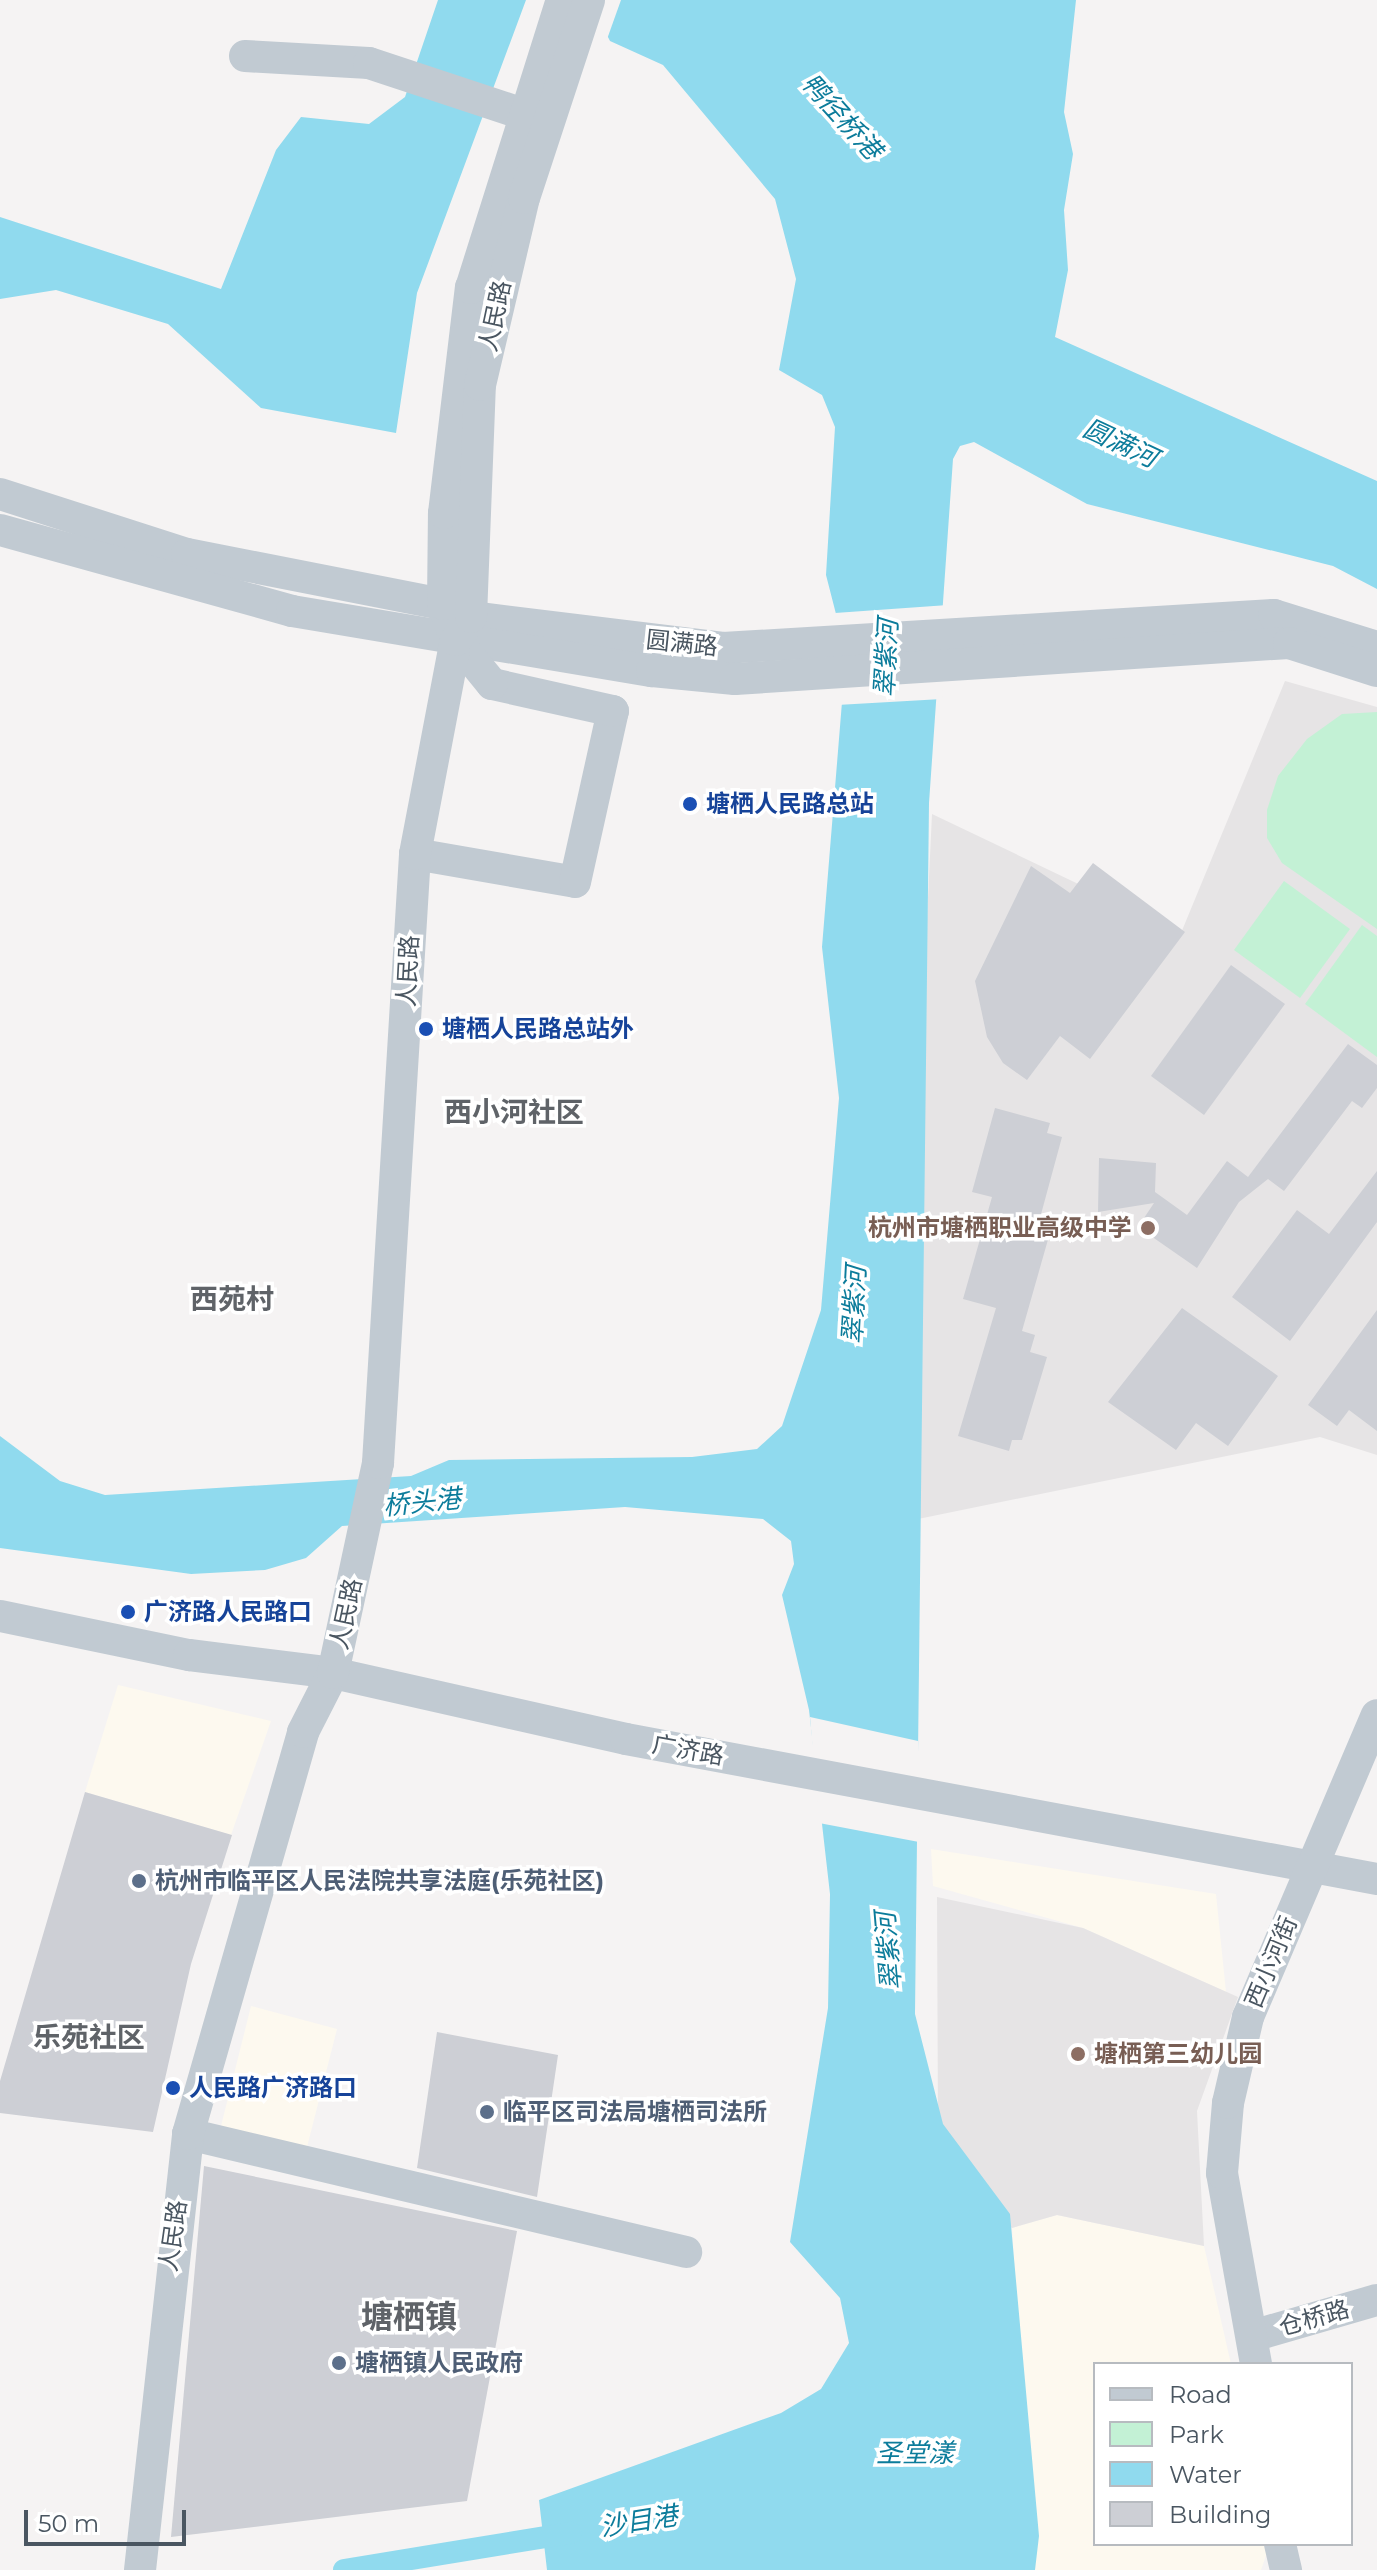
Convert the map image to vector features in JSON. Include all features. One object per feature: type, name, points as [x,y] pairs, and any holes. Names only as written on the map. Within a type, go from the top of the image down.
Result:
[{"type":"street","name":"人民路","points":[[141,2564],[188,2134],[303,1732],[333,1673],[378,1463],[415,854],[457,620],[460,351],[536,118],[577,6]]},
{"type":"street","points":[[245,56],[369,63],[536,118]]},
{"type":"street","name":"圆满路","points":[[0,494],[187,554],[457,620],[658,656],[735,679],[1136,636],[1274,615],[1377,647]]},
{"type":"street","name":"圆满路","points":[[0,530],[292,611],[457,620]]},
{"type":"street","points":[[415,854],[575,882],[613,711],[492,684],[457,620]]},
{"type":"street","name":"圆满路","points":[[1136,636],[1289,643],[1377,671]]},
{"type":"street","name":"广济路","points":[[0,1616],[189,1655],[333,1673],[801,1770],[1313,1864],[1377,1879]]},
{"type":"street","name":"西小河街","points":[[1254,2350],[1222,2173],[1228,2103],[1248,2017],[1377,1715]]},
{"type":"street","points":[[188,2134],[686,2252]]},
{"type":"street","name":"仓桥路","points":[[1254,2350],[1377,2300]]},
{"type":"street","points":[[1280,2546],[1286,2570]]},
{"type":"shaded area","name":"杭州市塘栖职业高级中学","points":[[1285,681],[1377,707],[1377,1455],[1320,1437],[918,1519],[921,1045],[932,814],[1181,933]]},
{"type":"shaded area","points":[[118,1685],[271,1721],[231,1835],[85,1792]]},
{"type":"shaded area","points":[[931,1849],[1216,1894],[1226,1992],[1083,1928],[933,1886]]},
{"type":"shaded area","name":"塘栖第三幼儿园","points":[[937,1897],[1083,1928],[1238,1997],[1197,2111],[1204,2246],[1057,2215],[1012,2228],[998,2214],[938,2128]]},
{"type":"shaded area","points":[[251,2006],[337,2029],[305,2155],[216,2146]]},
{"type":"shaded area","points":[[1057,2215],[1204,2246],[1231,2362],[1093,2362],[1093,2546],[1269,2546],[1261,2570],[1033,2570],[1012,2228]]},
{"type":"green space","points":[[1377,712],[1377,929],[1282,863],[1267,838],[1267,810],[1278,776],[1307,739],[1342,714]]},
{"type":"green space","points":[[1284,881],[1350,929],[1300,998],[1234,950]]},
{"type":"green space","points":[[1362,925],[1377,936],[1377,1057],[1305,1004]]},
{"type":"water","points":[[438,0],[526,0],[417,293],[396,433],[261,408],[168,324],[56,290],[0,299],[0,217],[221,289],[276,150],[301,117],[369,124],[405,97]]},
{"type":"water","points":[[589,0],[1076,0],[1064,112],[1073,154],[1064,210],[1068,270],[1055,337],[1377,481],[1377,589],[1333,566],[1087,504],[974,442],[960,446],[953,459],[929,803],[915,2014],[943,2124],[1010,2214],[1039,2536],[1035,2570],[547,2570],[539,2500],[781,2413],[821,2389],[849,2343],[840,2298],[790,2242],[828,2008],[830,1894],[809,1710],[782,1595],[794,1564],[791,1541],[763,1519],[625,1507],[342,1526],[306,1558],[265,1570],[191,1574],[0,1548],[0,1436],[60,1481],[105,1495],[411,1476],[449,1460],[692,1457],[757,1449],[782,1426],[821,1310],[839,1098],[822,947],[846,653],[826,575],[835,427],[822,395],[779,370],[796,279],[775,199],[663,65],[610,41]]},
{"type":"pier","points":[[585,0],[621,0],[606,42]]},
{"type":"pier","points":[[948,605],[942,699],[837,705],[842,653],[835,613]]},
{"type":"pier","points":[[810,1717],[918,1741],[919,1842],[819,1823]]},
{"type":"building","points":[[1093,863],[1185,932],[1090,1059],[1060,1036],[1027,1080],[1003,1063],[987,1037],[975,981],[1031,866],[1070,893]]},
{"type":"building","points":[[1231,965],[1285,1004],[1204,1115],[1151,1076]]},
{"type":"building","points":[[1348,1044],[1377,1065],[1377,1088],[1362,1108],[1352,1101],[1284,1191],[1268,1179],[1239,1202],[1197,1268],[1138,1227],[1154,1203],[1098,1212],[1099,1158],[1156,1163],[1155,1192],[1187,1215],[1227,1161],[1248,1177]]},
{"type":"building","points":[[995,1108],[1050,1123],[1047,1133],[1062,1137],[1040,1218],[1053,1222],[1022,1331],[1035,1335],[1030,1352],[1047,1357],[1022,1440],[1012,1440],[1009,1451],[958,1436],[996,1308],[963,1299],[992,1197],[972,1192]]},
{"type":"building","points":[[1377,1171],[1377,1222],[1290,1341],[1232,1297],[1297,1210],[1329,1234]]},
{"type":"building","points":[[1182,1308],[1278,1376],[1228,1446],[1196,1423],[1176,1450],[1108,1402]]},
{"type":"building","points":[[1377,1310],[1377,1431],[1349,1410],[1337,1426],[1308,1405]]},
{"type":"building","points":[[85,1792],[232,1835],[191,1964],[153,2132],[0,2113],[0,2081]]},
{"type":"building","name":"临平区司法局塘栖司法所","points":[[437,2032],[558,2055],[537,2197],[417,2168]]},
{"type":"building","name":"塘栖镇人民政府","points":[[204,2166],[517,2231],[467,2501],[171,2537]]},
{"type":"waterway","name":"沙目港","points":[[344,2570],[571,2533]]},
{"type":"place","name":"塘栖人民路总站","points":[[690,804]]},
{"type":"place","name":"塘栖人民路总站外","points":[[426,1029]]},
{"type":"place","name":"杭州市塘栖职业高级中学","points":[[1148,1228]]},
{"type":"place","name":"广济路人民路口","points":[[128,1612]]},
{"type":"place","name":"杭州市临平区人民法院共享法庭(乐苑社区)","points":[[139,1881]]},
{"type":"place","name":"塘栖第三幼儿园","points":[[1078,2054]]},
{"type":"place","name":"人民路广济路口","points":[[173,2088]]},
{"type":"place","name":"临平区司法局塘栖司法所","points":[[487,2112]]},
{"type":"place","name":"塘栖镇人民政府","points":[[339,2363]]},
{"type":"district","name":"西小河社区","points":[[514,1112]]},
{"type":"district","name":"西苑村","points":[[232,1299]]},
{"type":"district","name":"乐苑社区","points":[[89,2037]]},
{"type":"district","name":"塘栖镇","points":[[409,2317]]},
{"type":"water label","name":"鸭径桥港","points":[[841,117]]},
{"type":"water label","name":"圆满河","points":[[1120,444]]},
{"type":"water label","name":"翠紫河","points":[[887,658]]},
{"type":"water label","name":"翠紫河","points":[[855,1305]]},
{"type":"water label","name":"桥头港","points":[[422,1503]]},
{"type":"water label","name":"翠紫河","points":[[889,1951]]},
{"type":"water label","name":"圣堂漾","points":[[915,2454]]}]
